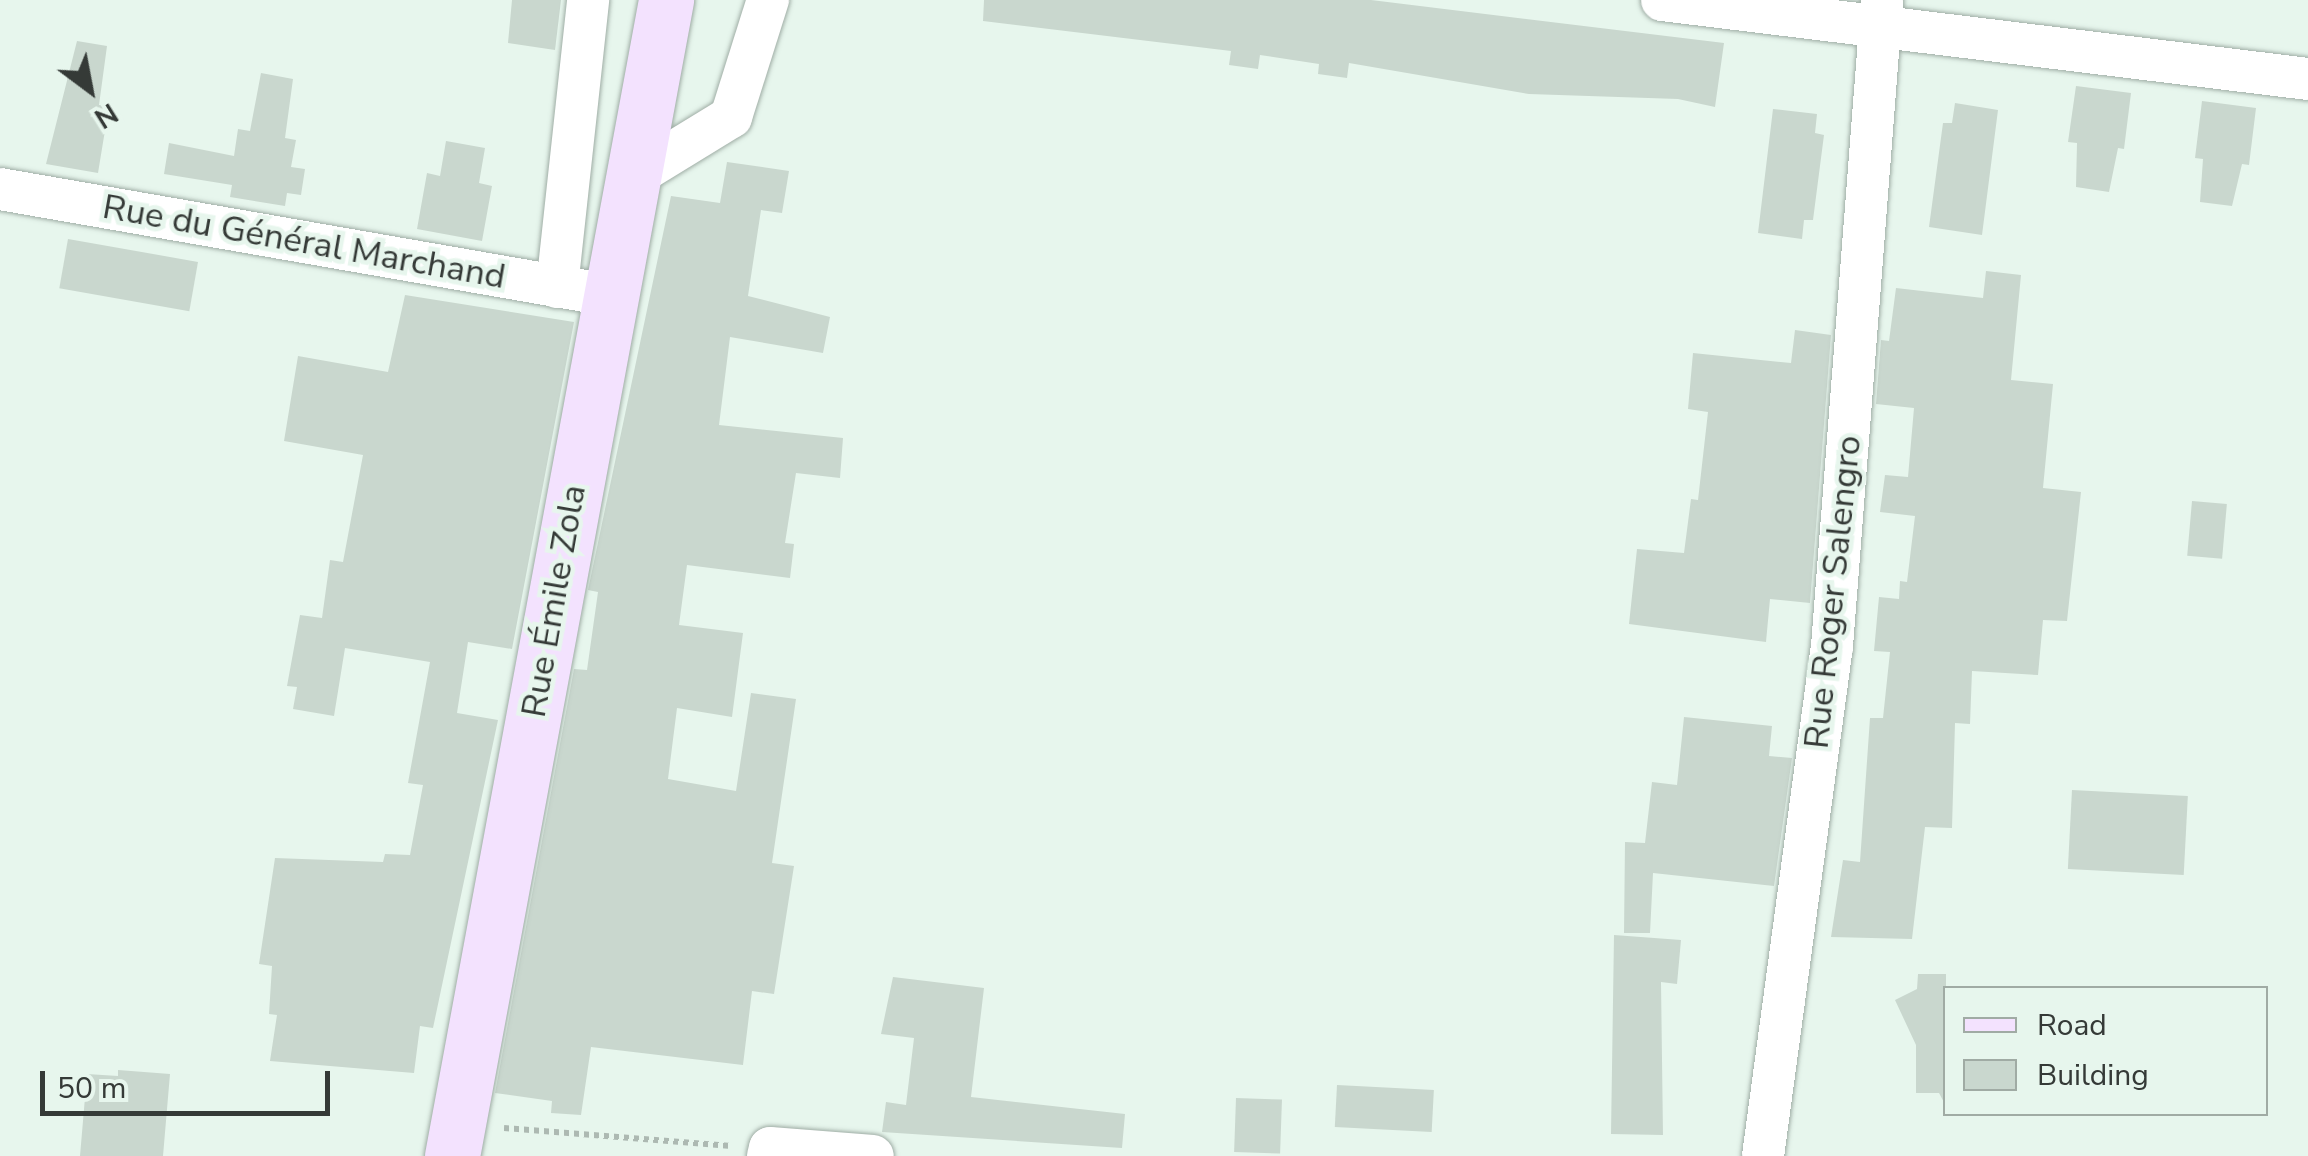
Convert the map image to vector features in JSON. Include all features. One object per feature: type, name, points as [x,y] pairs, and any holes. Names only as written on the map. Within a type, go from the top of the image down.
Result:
[{"type":"street","points":[[582,291],[588,0]]},
{"type":"street","points":[[628,180],[731,116],[768,0]]},
{"type":"street","points":[[1662,0],[1880,13],[2308,79]]},
{"type":"street","name":"Rue Roger Salengro","points":[[1763,1156],[1832,646],[1880,13]]},
{"type":"street","name":"Rue Émile Zola","points":[[458,1131],[582,291],[628,180],[667,15]]},
{"type":"street","name":"Rue du Général Marchand","points":[[0,188],[582,291]]},
{"type":"street","points":[[769,1152],[874,1156]]},
{"type":"path","points":[[458,1131],[514,1130],[769,1152]]},
{"type":"building","points":[[512,0],[561,0],[555,50],[508,43]]},
{"type":"building","points":[[984,0],[1371,0],[1724,43],[1715,107],[1678,99],[1529,94],[1349,63],[1347,78],[1318,74],[1319,64],[1260,55],[1258,69],[1229,65],[1231,51],[983,21]]},
{"type":"building","points":[[77,41],[107,46],[99,105],[109,106],[98,173],[46,164]]},
{"type":"building","points":[[261,73],[293,79],[285,138],[296,140],[291,167],[305,169],[301,195],[287,193],[285,206],[230,197],[232,185],[164,174],[169,143],[234,156],[238,129],[250,131]]},
{"type":"building","points":[[2076,86],[2131,93],[2124,149],[2118,148],[2109,192],[2076,187],[2077,143],[2068,142]]},
{"type":"building","points":[[2202,101],[2256,108],[2249,165],[2242,164],[2232,206],[2200,202],[2203,159],[2195,158]]},
{"type":"building","points":[[1955,103],[1998,110],[1982,235],[1929,227],[1943,123],[1952,123]]},
{"type":"building","points":[[1773,109],[1817,114],[1815,133],[1824,135],[1813,220],[1804,220],[1802,239],[1758,233]]},
{"type":"building","points":[[446,141],[485,148],[479,183],[492,186],[482,241],[417,229],[427,173],[440,176]]},
{"type":"building","points":[[727,162],[789,171],[782,213],[761,210],[748,296],[830,317],[823,353],[730,337],[719,425],[843,438],[840,478],[796,473],[785,543],[794,544],[790,578],[687,565],[679,625],[743,633],[732,717],[677,708],[668,779],[736,791],[751,693],[796,699],[772,863],[794,866],[774,994],[752,991],[743,1065],[591,1047],[581,1115],[551,1113],[552,1101],[495,1093],[574,669],[587,670],[598,592],[588,590],[671,196],[720,203]]},
{"type":"building","points":[[68,239],[198,262],[189,311],[59,288]]},
{"type":"building","points":[[1986,271],[2021,275],[2011,380],[2053,384],[2043,488],[2081,492],[2067,621],[2043,620],[2038,675],[1972,671],[1970,724],[1955,723],[1952,828],[1925,827],[1912,939],[1831,937],[1843,860],[1860,862],[1870,718],[1883,718],[1890,652],[1874,651],[1879,597],[1899,599],[1900,581],[1907,582],[1915,516],[1880,512],[1885,475],[1908,477],[1914,408],[1876,404],[1881,340],[1889,341],[1896,288],[1983,298]]},
{"type":"building","points":[[405,295],[574,322],[512,649],[468,642],[457,713],[498,720],[433,1028],[420,1026],[414,1073],[270,1061],[277,1015],[269,1014],[272,966],[259,964],[275,858],[383,862],[385,854],[410,855],[423,785],[408,783],[430,662],[345,648],[334,716],[293,709],[297,687],[287,686],[300,615],[322,618],[330,560],[343,562],[363,455],[284,441],[298,356],[388,372]]},
{"type":"building","points":[[1795,330],[1831,335],[1810,603],[1770,599],[1766,642],[1629,624],[1637,549],[1684,553],[1691,499],[1698,500],[1708,412],[1688,409],[1693,353],[1791,363]]},
{"type":"building","points":[[2192,501],[2227,504],[2222,559],[2187,556]]},
{"type":"building","points":[[1684,717],[1772,726],[1769,756],[1792,758],[1774,886],[1653,873],[1650,933],[1624,933],[1625,842],[1645,843],[1652,782],[1677,785]]},
{"type":"building","points":[[2072,790],[2188,796],[2184,875],[2068,869]]},
{"type":"building","points":[[1614,935],[1681,940],[1677,984],[1661,982],[1663,1135],[1611,1134]]},
{"type":"building","points":[[1918,974],[1946,974],[1943,1100],[1939,1093],[1916,1093],[1916,1045],[1895,1000],[1917,989]]},
{"type":"building","points":[[893,977],[984,988],[971,1097],[1125,1114],[1122,1148],[882,1132],[886,1102],[906,1105],[914,1038],[881,1034]]},
{"type":"building","points":[[118,1070],[170,1074],[163,1156],[80,1156],[87,1074],[118,1076]]},
{"type":"building","points":[[1337,1085],[1434,1090],[1432,1132],[1335,1127]]},
{"type":"building","points":[[1236,1098],[1282,1100],[1280,1154],[1234,1152]]}]
